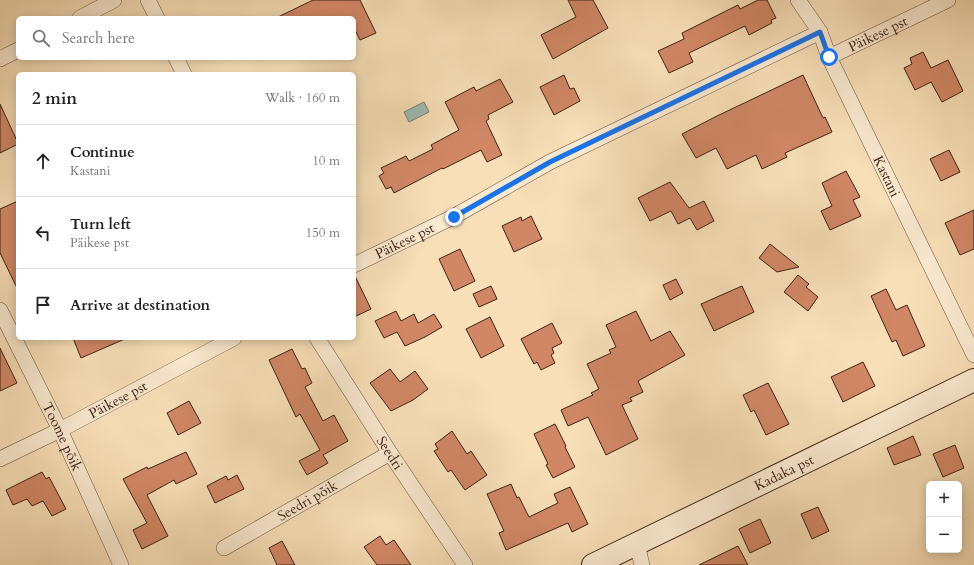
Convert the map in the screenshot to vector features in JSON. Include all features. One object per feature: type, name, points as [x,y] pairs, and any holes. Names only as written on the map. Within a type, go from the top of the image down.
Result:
[{"type":"main road","name":"Kadaka pst","points":[[592,565],[974,380]]},
{"type":"street","points":[[84,16],[114,0]]},
{"type":"street","points":[[148,0],[156,16]]},
{"type":"street","name":"Kastani","points":[[798,0],[820,32],[829,57],[974,355]]},
{"type":"street","name":"Päikese pst","points":[[829,57],[948,0]]},
{"type":"street","name":"Päikese pst","points":[[356,265],[454,217],[550,162],[820,32]]},
{"type":"street","points":[[0,59],[16,51]]},
{"type":"street","points":[[177,60],[183,72]]},
{"type":"street","name":"Toome põik","points":[[0,310],[60,430],[120,565]]},
{"type":"street","name":"Päikese pst","points":[[0,459],[60,430],[230,340]]},
{"type":"street","name":"Seedri","points":[[318,340],[390,453],[465,565]]},
{"type":"street","name":"Seedri põik","points":[[224,548],[390,453]]},
{"type":"street","points":[[637,544],[642,565]]},
{"type":"water","points":[[424,102],[429,112],[409,122],[404,112]]},
{"type":"building","points":[[313,0],[360,0],[376,33],[360,40],[356,32],[356,16],[280,16]]},
{"type":"building","points":[[568,0],[593,0],[608,28],[553,59],[541,35],[576,17]]},
{"type":"building","points":[[758,0],[767,0],[776,18],[771,20],[772,23],[749,35],[745,26],[689,53],[693,62],[669,73],[658,51],[684,39],[682,33],[738,5],[740,9]]},
{"type":"building","points":[[923,52],[931,68],[948,60],[963,91],[942,102],[931,82],[915,90],[904,68],[912,64],[910,58]]},
{"type":"building","points":[[564,75],[570,89],[574,88],[580,101],[554,115],[540,87]]},
{"type":"building","points":[[803,75],[823,118],[825,117],[832,132],[785,153],[787,157],[762,169],[756,155],[727,169],[716,148],[696,158],[682,134]]},
{"type":"building","points":[[500,79],[513,102],[488,115],[489,119],[486,121],[502,155],[487,162],[481,150],[394,193],[391,187],[386,189],[379,176],[384,173],[381,168],[406,156],[409,161],[433,149],[431,145],[459,130],[445,102],[474,87],[476,91]]},
{"type":"building","points":[[0,104],[16,139],[16,145],[0,153]]},
{"type":"building","points":[[949,150],[960,172],[941,181],[930,159]]},
{"type":"building","points":[[846,171],[860,197],[853,200],[861,216],[830,230],[821,211],[832,206],[822,183]]},
{"type":"building","points":[[670,182],[689,208],[704,201],[714,221],[697,230],[690,218],[678,224],[671,211],[650,221],[638,198]]},
{"type":"building","points":[[16,202],[16,286],[0,253],[0,209]]},
{"type":"building","points":[[974,210],[974,249],[960,255],[945,223]]},
{"type":"building","points":[[531,216],[542,239],[514,252],[502,226],[521,217],[522,221]]},
{"type":"building","points":[[770,244],[799,267],[777,272],[759,258]]},
{"type":"building","points":[[460,249],[475,281],[454,291],[439,259]]},
{"type":"building","points":[[798,275],[809,284],[806,287],[818,297],[808,311],[784,292]]},
{"type":"building","points":[[356,278],[371,309],[356,316]]},
{"type":"building","points":[[676,279],[683,293],[670,300],[663,285]]},
{"type":"building","points":[[491,286],[497,299],[479,307],[473,294]]},
{"type":"building","points":[[742,286],[754,312],[714,331],[701,304]]},
{"type":"building","points":[[886,289],[896,310],[907,305],[925,346],[903,356],[896,340],[892,342],[871,296]]},
{"type":"building","points":[[396,311],[401,321],[414,314],[418,323],[434,314],[442,327],[405,346],[397,332],[384,338],[375,321]]},
{"type":"building","points":[[636,311],[651,341],[670,331],[685,355],[638,381],[643,392],[630,398],[632,401],[622,405],[638,439],[606,455],[588,417],[568,426],[561,410],[593,395],[591,393],[599,389],[587,364],[611,353],[609,350],[616,347],[606,325]]},
{"type":"building","points":[[490,317],[504,346],[481,358],[466,329]]},
{"type":"building","points":[[552,323],[562,343],[552,348],[554,353],[551,355],[555,363],[541,370],[537,362],[534,364],[521,339]]},
{"type":"building","points":[[74,340],[122,340],[81,358]]},
{"type":"building","points":[[0,348],[17,383],[0,391]]},
{"type":"building","points":[[292,349],[302,369],[305,368],[312,383],[305,387],[323,421],[334,415],[348,441],[323,455],[328,463],[307,475],[299,461],[320,450],[300,414],[296,417],[269,360]]},
{"type":"building","points":[[863,362],[875,386],[843,402],[831,377]]},
{"type":"building","points":[[390,369],[400,382],[415,371],[428,389],[413,400],[391,411],[370,383]]},
{"type":"building","points":[[768,383],[789,424],[766,435],[754,410],[751,412],[743,395]]},
{"type":"building","points":[[189,401],[201,423],[178,435],[167,413]]},
{"type":"building","points":[[555,424],[575,467],[553,478],[546,465],[548,464],[534,434]]},
{"type":"building","points":[[452,431],[467,454],[471,451],[487,475],[465,490],[451,470],[448,472],[434,451],[438,449],[435,444]]},
{"type":"building","points":[[913,436],[921,455],[894,465],[887,448]]},
{"type":"building","points":[[955,445],[964,468],[943,477],[933,454]]},
{"type":"building","points":[[186,452],[197,474],[176,484],[174,480],[147,495],[168,536],[142,549],[133,530],[147,523],[123,479],[147,467],[148,469]]},
{"type":"building","points":[[42,472],[46,479],[49,477],[66,509],[52,516],[43,501],[32,506],[27,499],[13,505],[6,490]]},
{"type":"building","points":[[237,475],[244,489],[215,503],[207,486],[226,476],[228,480]]},
{"type":"building","points":[[511,484],[517,498],[519,497],[529,517],[558,503],[554,494],[570,487],[588,524],[572,532],[568,523],[506,550],[499,533],[504,531],[487,494]]},
{"type":"building","points":[[818,507],[829,531],[812,539],[801,514]]},
{"type":"building","points":[[760,519],[771,543],[750,553],[739,529]]},
{"type":"building","points":[[380,536],[386,545],[394,540],[411,565],[377,565],[364,547]]},
{"type":"building","points":[[282,541],[295,565],[277,565],[269,548]]},
{"type":"building","points":[[738,546],[748,565],[699,565]]},
{"type":"route","points":[[454,217],[550,162],[820,32],[829,57]]}]
